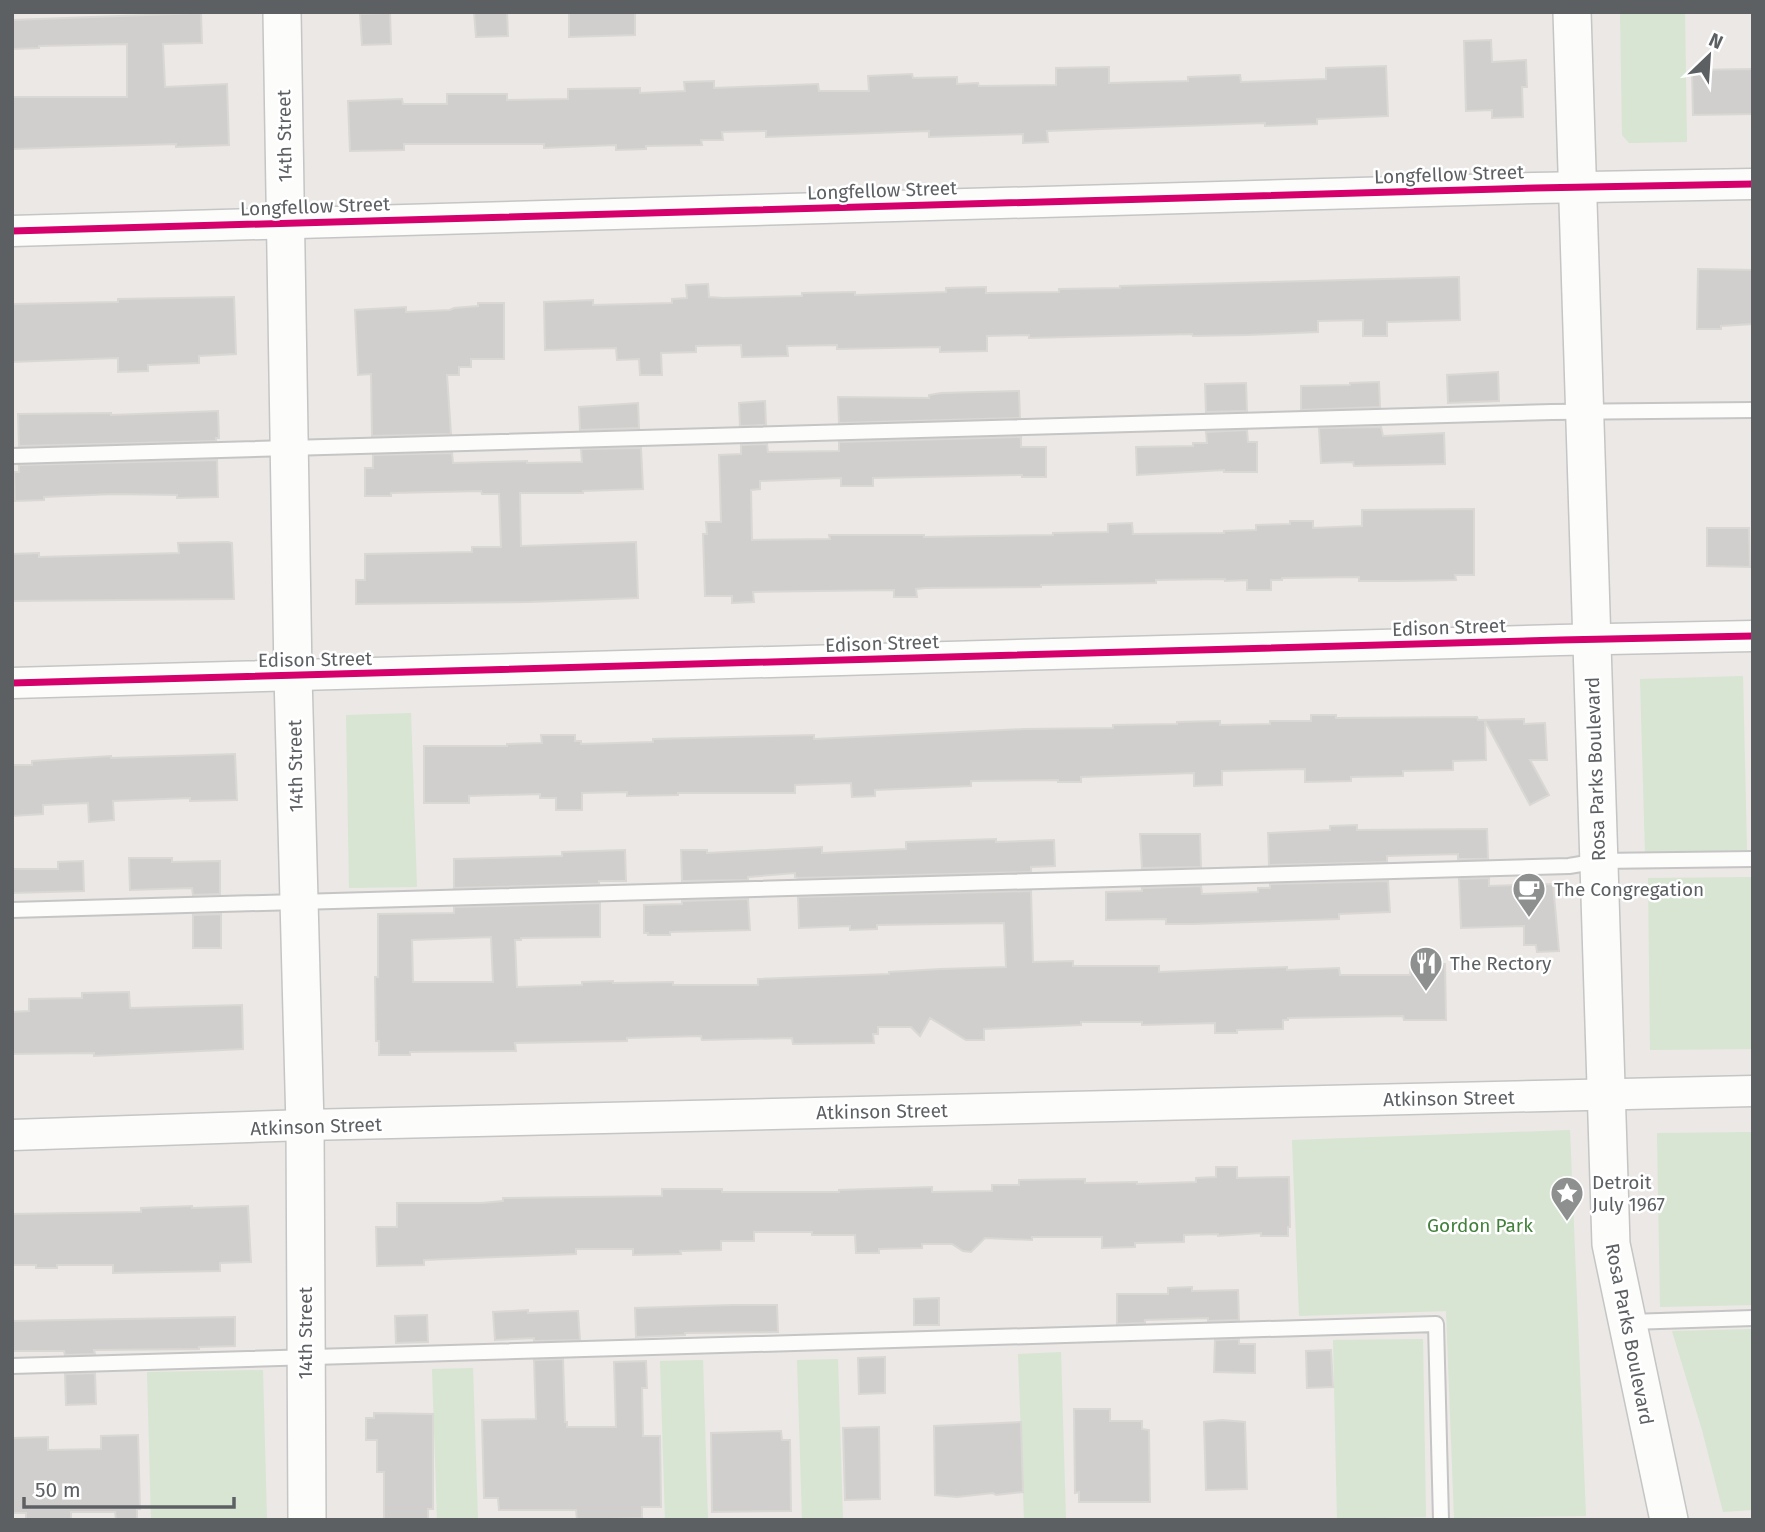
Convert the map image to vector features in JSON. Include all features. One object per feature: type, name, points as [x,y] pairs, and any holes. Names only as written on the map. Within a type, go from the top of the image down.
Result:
[{"type":"street","name":"14th Street","points":[[282,12],[293,675],[305,1125],[307,1520]]},
{"type":"street","name":"Rosa Parks Boulevard","points":[[1572,12],[1611,1244],[1669,1520]]},
{"type":"street","name":"Longfellow Street","points":[[12,231],[1753,184]]},
{"type":"street","name":"Edison Street","points":[[12,683],[1753,636]]},
{"type":"street","name":"Atkinson Street","points":[[12,1135],[305,1125],[1753,1091]]},
{"type":"lane","points":[[12,456],[1552,412],[1753,410]]},
{"type":"lane","points":[[12,910],[1541,866],[1598,861],[1753,859]]},
{"type":"lane","points":[[1627,1322],[1753,1318]]},
{"type":"lane","points":[[12,1366],[1436,1324],[1441,1520]]},
{"type":"green space","points":[[1620,12],[1685,12],[1687,142],[1629,143],[1622,135]]},
{"type":"green space","points":[[1743,676],[1747,850],[1645,853],[1640,679]]},
{"type":"green space","points":[[411,713],[417,887],[349,888],[346,715]]},
{"type":"green space","points":[[1753,877],[1753,1049],[1650,1050],[1648,878]]},
{"type":"green space","name":"Gordon Park","points":[[1570,1130],[1586,1516],[1454,1518],[1446,1311],[1299,1316],[1292,1140]]},
{"type":"green space","points":[[1753,1132],[1753,1305],[1660,1307],[1657,1133]]},
{"type":"green space","points":[[1753,1329],[1753,1510],[1723,1512],[1672,1331]]},
{"type":"green space","points":[[1423,1339],[1426,1517],[1337,1519],[1333,1340]]},
{"type":"green space","points":[[1061,1352],[1066,1520],[1024,1520],[1018,1354]]},
{"type":"green space","points":[[838,1359],[843,1520],[802,1520],[797,1360]]},
{"type":"green space","points":[[703,1360],[708,1520],[665,1520],[660,1361]]},
{"type":"green space","points":[[473,1368],[478,1520],[437,1520],[432,1369]]},
{"type":"green space","points":[[263,1370],[267,1520],[151,1520],[147,1372]]},
{"type":"building","points":[[474,12],[507,12],[508,36],[476,37]]},
{"type":"building","points":[[569,12],[635,12],[635,35],[569,37]]},
{"type":"building","points":[[201,13],[202,43],[163,44],[165,87],[227,84],[229,145],[12,149],[12,97],[127,97],[127,44],[12,49],[12,20]]},
{"type":"building","points":[[390,13],[391,44],[362,45],[360,14]]},
{"type":"building","points":[[1491,40],[1492,62],[1526,60],[1527,87],[1522,87],[1523,117],[1492,118],[1492,110],[1466,111],[1464,41]]},
{"type":"building","points":[[1386,66],[1388,116],[1317,119],[1317,124],[1265,126],[1265,123],[1047,131],[1048,142],[1023,143],[1023,134],[929,137],[929,131],[766,137],[766,131],[722,132],[723,140],[701,140],[702,145],[646,146],[646,149],[616,150],[616,145],[544,148],[544,144],[404,144],[404,150],[350,151],[348,101],[402,99],[403,104],[447,104],[447,94],[507,94],[507,100],[568,99],[568,89],[640,88],[640,93],[685,91],[684,82],[714,81],[714,88],[818,84],[819,91],[869,91],[868,76],[912,74],[913,78],[957,77],[957,84],[978,83],[979,86],[1056,85],[1056,68],[1109,67],[1109,83],[1188,81],[1188,77],[1240,75],[1241,82],[1326,79],[1326,68]]},
{"type":"building","points":[[1753,69],[1753,114],[1693,115],[1692,70]]},
{"type":"building","points":[[1698,269],[1753,270],[1753,324],[1721,326],[1721,329],[1697,329]]},
{"type":"building","points":[[1459,277],[1460,320],[1387,322],[1387,336],[1363,336],[1363,320],[1318,321],[1318,332],[1029,338],[1029,335],[987,336],[987,351],[940,352],[940,347],[837,349],[837,345],[787,346],[788,356],[742,357],[741,345],[696,346],[696,352],[661,353],[662,375],[640,375],[639,359],[617,360],[616,348],[545,350],[544,302],[593,300],[593,305],[672,303],[672,299],[687,298],[686,285],[708,284],[709,297],[723,298],[802,296],[802,293],[855,292],[855,295],[946,292],[946,288],[986,287],[986,293],[1059,292],[1059,289],[1120,286]]},
{"type":"building","points":[[234,297],[236,354],[199,356],[199,363],[148,365],[148,371],[118,372],[118,358],[12,362],[12,304]]},
{"type":"building","points":[[478,303],[504,303],[504,359],[471,359],[471,367],[459,367],[459,375],[447,375],[451,434],[372,436],[371,374],[358,375],[355,310],[406,307],[406,312],[450,310],[478,306]]},
{"type":"building","points":[[1498,372],[1499,401],[1448,403],[1447,375]]},
{"type":"building","points":[[1379,382],[1380,407],[1301,410],[1301,386]]},
{"type":"building","points":[[1246,383],[1247,411],[1206,412],[1205,384]]},
{"type":"building","points":[[1019,391],[1020,418],[839,423],[838,397],[929,398],[929,395],[941,393]]},
{"type":"building","points":[[765,401],[766,425],[740,426],[739,403]]},
{"type":"building","points":[[638,403],[639,428],[580,430],[579,407]]},
{"type":"building","points":[[218,411],[219,438],[216,438],[216,441],[19,446],[18,414],[111,415]]},
{"type":"building","points":[[1381,427],[1383,436],[1444,433],[1445,464],[1354,466],[1353,462],[1321,463],[1319,428]]},
{"type":"building","points":[[1247,430],[1248,442],[1257,442],[1257,472],[1224,470],[1137,475],[1136,447],[1193,446],[1193,443],[1207,443],[1206,432]]},
{"type":"building","points":[[1021,437],[1021,447],[1046,447],[1046,477],[1022,475],[873,478],[873,486],[841,486],[841,478],[760,481],[760,489],[751,490],[752,540],[830,539],[829,535],[1053,535],[1108,532],[1108,524],[1132,523],[1133,534],[1224,533],[1256,530],[1256,525],[1290,524],[1290,521],[1313,521],[1313,528],[1362,526],[1362,510],[1474,509],[1474,575],[1455,575],[1456,580],[1399,581],[1359,581],[1359,577],[1282,578],[1271,580],[1271,590],[1247,590],[1247,580],[1225,579],[1041,587],[925,588],[916,589],[917,597],[894,597],[894,590],[753,592],[754,602],[732,603],[732,596],[705,596],[703,534],[707,534],[706,522],[721,522],[719,455],[741,454],[741,445],[767,444],[768,452],[839,451],[839,442]]},
{"type":"building","points":[[641,448],[643,489],[520,493],[521,546],[636,542],[638,598],[356,604],[356,580],[365,580],[365,554],[472,552],[472,547],[501,547],[499,494],[482,494],[481,491],[365,496],[365,468],[373,468],[373,455],[452,453],[453,463],[582,462],[581,449]]},
{"type":"building","points":[[217,460],[218,497],[177,498],[177,495],[114,494],[15,501],[14,472],[19,472],[19,465]]},
{"type":"building","points":[[1707,528],[1749,528],[1750,567],[1707,566]]},
{"type":"building","points":[[178,543],[232,543],[234,599],[12,601],[12,554],[39,553],[39,557],[179,553]]},
{"type":"building","points":[[1311,715],[1336,715],[1336,718],[1477,717],[1478,720],[1524,719],[1524,724],[1545,723],[1547,760],[1530,760],[1549,795],[1530,805],[1485,721],[1486,760],[1453,761],[1453,770],[1403,771],[1403,776],[1351,777],[1351,781],[1305,782],[1305,769],[1222,771],[1222,785],[1194,786],[1194,773],[1081,777],[1081,782],[971,781],[971,786],[875,790],[875,796],[852,797],[851,783],[795,785],[795,793],[627,796],[627,792],[582,793],[582,810],[556,810],[556,798],[540,798],[540,794],[469,796],[469,803],[424,803],[424,746],[507,746],[542,743],[541,735],[575,735],[575,741],[581,741],[581,744],[653,742],[653,739],[814,735],[814,739],[1024,729],[1113,728],[1113,725],[1177,722],[1270,724],[1270,721],[1311,721]]},
{"type":"building","points":[[235,754],[237,800],[190,801],[190,798],[113,801],[114,820],[89,822],[88,803],[43,805],[43,814],[12,816],[12,765],[32,765],[32,761],[111,756]]},
{"type":"building","points":[[1357,825],[1357,830],[1487,829],[1488,859],[1458,859],[1458,854],[1387,856],[1387,862],[1269,865],[1268,833],[1330,830],[1330,826]]},
{"type":"building","points":[[1140,834],[1200,834],[1201,867],[1142,868]]},
{"type":"building","points":[[996,839],[996,842],[1054,840],[1055,866],[1031,867],[1031,872],[798,878],[795,873],[748,877],[748,880],[682,881],[681,850],[707,850],[707,853],[822,847],[822,853],[906,849],[906,842]]},
{"type":"building","points":[[625,850],[626,881],[454,888],[454,859],[562,856],[562,852]]},
{"type":"building","points":[[129,858],[172,858],[172,862],[220,861],[220,894],[193,895],[192,888],[130,890]]},
{"type":"building","points":[[83,861],[84,891],[12,893],[12,869],[58,869],[58,862]]},
{"type":"building","points":[[1489,878],[1489,886],[1553,884],[1559,951],[1537,952],[1536,945],[1524,945],[1524,926],[1461,928],[1459,879]]},
{"type":"building","points":[[1388,881],[1390,912],[1339,914],[1339,919],[1193,924],[1166,924],[1166,919],[1106,920],[1106,892],[1201,886],[1202,894],[1258,892],[1258,888],[1270,888],[1270,884]]},
{"type":"building","points":[[1031,891],[1033,962],[1073,961],[1073,966],[1159,966],[1159,972],[1287,967],[1287,970],[1339,968],[1340,975],[1410,975],[1411,964],[1445,964],[1446,1020],[1404,1020],[1403,1016],[1288,1018],[1283,1020],[1283,1029],[1237,1030],[1237,1033],[1215,1033],[1215,1023],[1142,1025],[1142,1022],[1081,1022],[1081,1025],[984,1029],[984,1040],[966,1040],[930,1018],[920,1036],[911,1027],[878,1027],[878,1034],[873,1034],[874,1043],[793,1044],[792,1038],[702,1040],[701,1036],[627,1038],[627,1041],[515,1043],[516,1051],[379,1055],[379,1041],[376,1041],[375,977],[378,977],[378,914],[454,913],[454,907],[600,903],[600,937],[515,940],[517,987],[613,981],[673,982],[673,985],[758,985],[758,979],[1006,967],[1004,923],[877,925],[877,929],[850,930],[850,926],[799,928],[798,897]],"holes":[[[491,937],[493,982],[413,982],[412,940]]]},
{"type":"building","points":[[748,899],[750,930],[670,932],[670,935],[644,933],[644,905]]},
{"type":"building","points":[[221,914],[221,948],[193,948],[193,915]]},
{"type":"building","points":[[129,992],[130,1008],[242,1005],[243,1049],[94,1056],[94,1053],[12,1054],[12,1012],[29,1011],[29,999],[82,998],[82,993]]},
{"type":"building","points":[[1216,1167],[1237,1167],[1237,1178],[1289,1177],[1288,1236],[1261,1236],[1261,1233],[1184,1235],[1184,1242],[1135,1243],[1135,1247],[1102,1248],[1102,1237],[1032,1237],[1032,1240],[985,1238],[971,1252],[963,1251],[952,1244],[922,1244],[922,1248],[879,1249],[879,1253],[856,1253],[855,1235],[754,1232],[754,1241],[721,1241],[721,1250],[680,1251],[681,1254],[633,1255],[633,1249],[576,1249],[576,1254],[424,1260],[424,1265],[377,1266],[376,1227],[397,1227],[397,1203],[482,1203],[503,1201],[503,1198],[662,1196],[662,1189],[839,1192],[932,1187],[932,1192],[992,1191],[992,1185],[1019,1185],[1019,1180],[1085,1179],[1085,1183],[1137,1184],[1196,1182],[1196,1178],[1216,1177]]},
{"type":"building","points":[[248,1206],[251,1262],[220,1263],[220,1271],[113,1273],[113,1265],[57,1265],[57,1268],[36,1268],[36,1265],[12,1265],[12,1214],[141,1212],[141,1208]]},
{"type":"building","points":[[1192,1287],[1192,1291],[1238,1290],[1239,1320],[1145,1320],[1145,1323],[1117,1324],[1117,1294],[1168,1294],[1168,1288]]},
{"type":"building","points":[[939,1298],[939,1325],[914,1325],[914,1299]]},
{"type":"building","points":[[777,1305],[778,1332],[685,1333],[636,1337],[635,1308]]},
{"type":"building","points":[[528,1310],[528,1313],[578,1311],[580,1340],[495,1340],[493,1312]]},
{"type":"building","points":[[427,1315],[428,1342],[396,1343],[395,1316]]},
{"type":"building","points":[[235,1317],[235,1346],[94,1350],[95,1354],[65,1355],[64,1351],[12,1351],[12,1321]]},
{"type":"building","points":[[1239,1339],[1239,1344],[1255,1344],[1255,1373],[1214,1372],[1215,1340]]},
{"type":"building","points":[[1331,1350],[1333,1387],[1307,1388],[1306,1351]]},
{"type":"building","points":[[885,1357],[885,1393],[859,1394],[858,1358]]},
{"type":"building","points":[[563,1359],[567,1427],[616,1427],[614,1362],[646,1361],[647,1388],[642,1388],[643,1436],[660,1436],[661,1507],[642,1507],[642,1518],[577,1520],[576,1510],[499,1510],[498,1498],[484,1498],[482,1420],[536,1419],[534,1360]]},
{"type":"building","points":[[95,1373],[96,1404],[66,1405],[65,1374]]},
{"type":"building","points":[[1074,1409],[1110,1409],[1110,1421],[1142,1421],[1142,1429],[1149,1430],[1150,1502],[1079,1502],[1079,1492],[1075,1493]]},
{"type":"building","points":[[374,1413],[433,1414],[433,1509],[428,1509],[428,1520],[384,1520],[384,1472],[377,1472],[377,1440],[366,1440],[366,1418],[374,1418]]},
{"type":"building","points":[[1021,1422],[1023,1492],[957,1497],[935,1495],[934,1426]]},
{"type":"building","points":[[1204,1422],[1245,1422],[1247,1489],[1206,1490]]},
{"type":"building","points":[[879,1427],[880,1499],[845,1500],[843,1428]]},
{"type":"building","points":[[781,1431],[782,1440],[790,1440],[791,1511],[712,1512],[711,1433]]},
{"type":"building","points":[[138,1435],[140,1509],[137,1509],[137,1520],[116,1520],[115,1512],[71,1512],[71,1520],[26,1520],[26,1513],[12,1513],[12,1438],[48,1437],[48,1450],[101,1449],[101,1436]]},
{"type":"cycle path","points":[[12,231],[1753,184]]},
{"type":"cycle path","points":[[12,683],[1753,636]]},
{"type":"place","name":"The Congregation","points":[[1529,919]]},
{"type":"place","name":"The Rectory","points":[[1426,993]]},
{"type":"place","name":"Detroit July 1967","points":[[1567,1223]]}]
